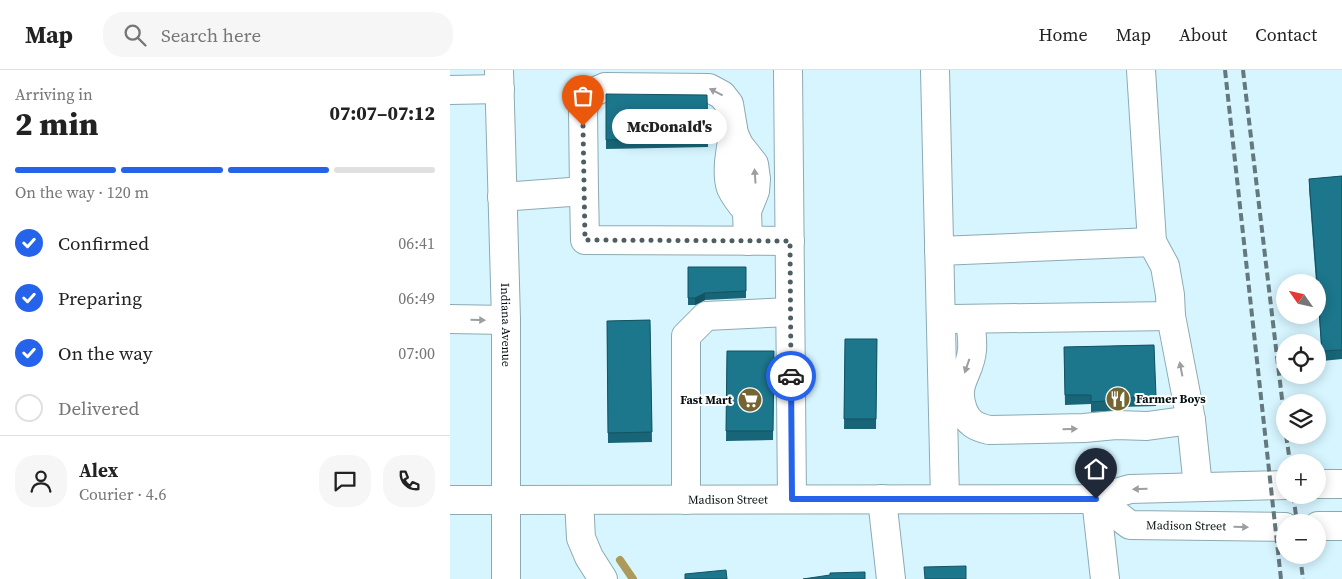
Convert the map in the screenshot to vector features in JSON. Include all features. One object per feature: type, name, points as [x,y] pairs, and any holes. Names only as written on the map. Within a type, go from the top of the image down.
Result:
[{"type":"street","points":[[788,70],[792,499]]},
{"type":"street","points":[[935,70],[945,499]]},
{"type":"street","points":[[1141,70],[1152,242],[1165,266],[1170,295],[1171,316],[1191,420],[1198,487]]},
{"type":"street","points":[[450,90],[500,79]]},
{"type":"street","name":"Indiana Avenue","points":[[500,79],[506,320],[506,579]]},
{"type":"street","points":[[748,240],[746,211],[755,191],[754,164],[734,134],[729,104],[722,95],[709,88],[605,87],[589,94],[583,109],[585,240],[790,241]]},
{"type":"street","points":[[502,197],[584,191]]},
{"type":"street","points":[[939,251],[1152,242]]},
{"type":"street","points":[[686,500],[686,336],[706,316],[790,312]]},
{"type":"street","points":[[941,319],[1171,316]]},
{"type":"street","points":[[970,318],[972,350],[961,382],[959,399],[966,419],[977,428],[989,430],[1084,428],[1116,425],[1147,426],[1191,420]]},
{"type":"street","points":[[450,319],[506,320]]},
{"type":"street","points":[[1326,484],[1342,484]]},
{"type":"street","name":"Madison Street","points":[[450,500],[1096,499],[1130,489],[1276,485]]},
{"type":"street","points":[[882,499],[891,579]]},
{"type":"street","points":[[1096,499],[1105,579]]},
{"type":"street","name":"Madison Street","points":[[1096,499],[1130,525],[1276,527]]},
{"type":"street","points":[[579,500],[582,538],[589,557],[603,579]]},
{"type":"street","points":[[1326,526],[1342,526]]},
{"type":"building","points":[[606,94],[707,95],[708,137],[606,140]]},
{"type":"building","points":[[1342,176],[1342,350],[1326,351],[1326,334],[1321,334],[1320,324],[1326,324],[1326,274],[1316,274],[1309,179]]},
{"type":"building","points":[[688,267],[746,267],[746,291],[705,293],[695,298],[688,298]]},
{"type":"building","points":[[650,320],[652,432],[608,433],[607,321]]},
{"type":"building","points":[[845,339],[877,339],[876,419],[844,419]]},
{"type":"building","points":[[1154,345],[1156,396],[1091,402],[1091,395],[1065,395],[1064,347]]},
{"type":"building","name":"Fast Mart","points":[[727,351],[774,351],[773,431],[726,431]]},
{"type":"building","points":[[966,566],[966,579],[925,579],[924,567]]},
{"type":"building","points":[[726,570],[727,579],[685,579],[685,574]]},
{"type":"building","points":[[865,572],[865,579],[803,579],[830,575],[830,573]]},
{"type":"waterway","points":[[620,560],[633,579]]},
{"type":"railway","points":[[1225,70],[1281,579]]},
{"type":"railway","points":[[1243,70],[1281,394]]},
{"type":"railway","points":[[1287,444],[1289,454]]},
{"type":"railway","points":[[1294,504],[1296,514]]},
{"type":"railway","points":[[1301,564],[1303,579]]},
{"type":"way so far","points":[[583,126],[585,240],[790,241],[791,376]]},
{"type":"place","name":"McDonald's","points":[[583,126]]},
{"type":"place","name":"Farmer Boys","points":[[1118,399]]},
{"type":"place","name":"Fast Mart","points":[[750,400]]},
{"type":"route","points":[[791,376],[792,499],[1096,499]]}]
